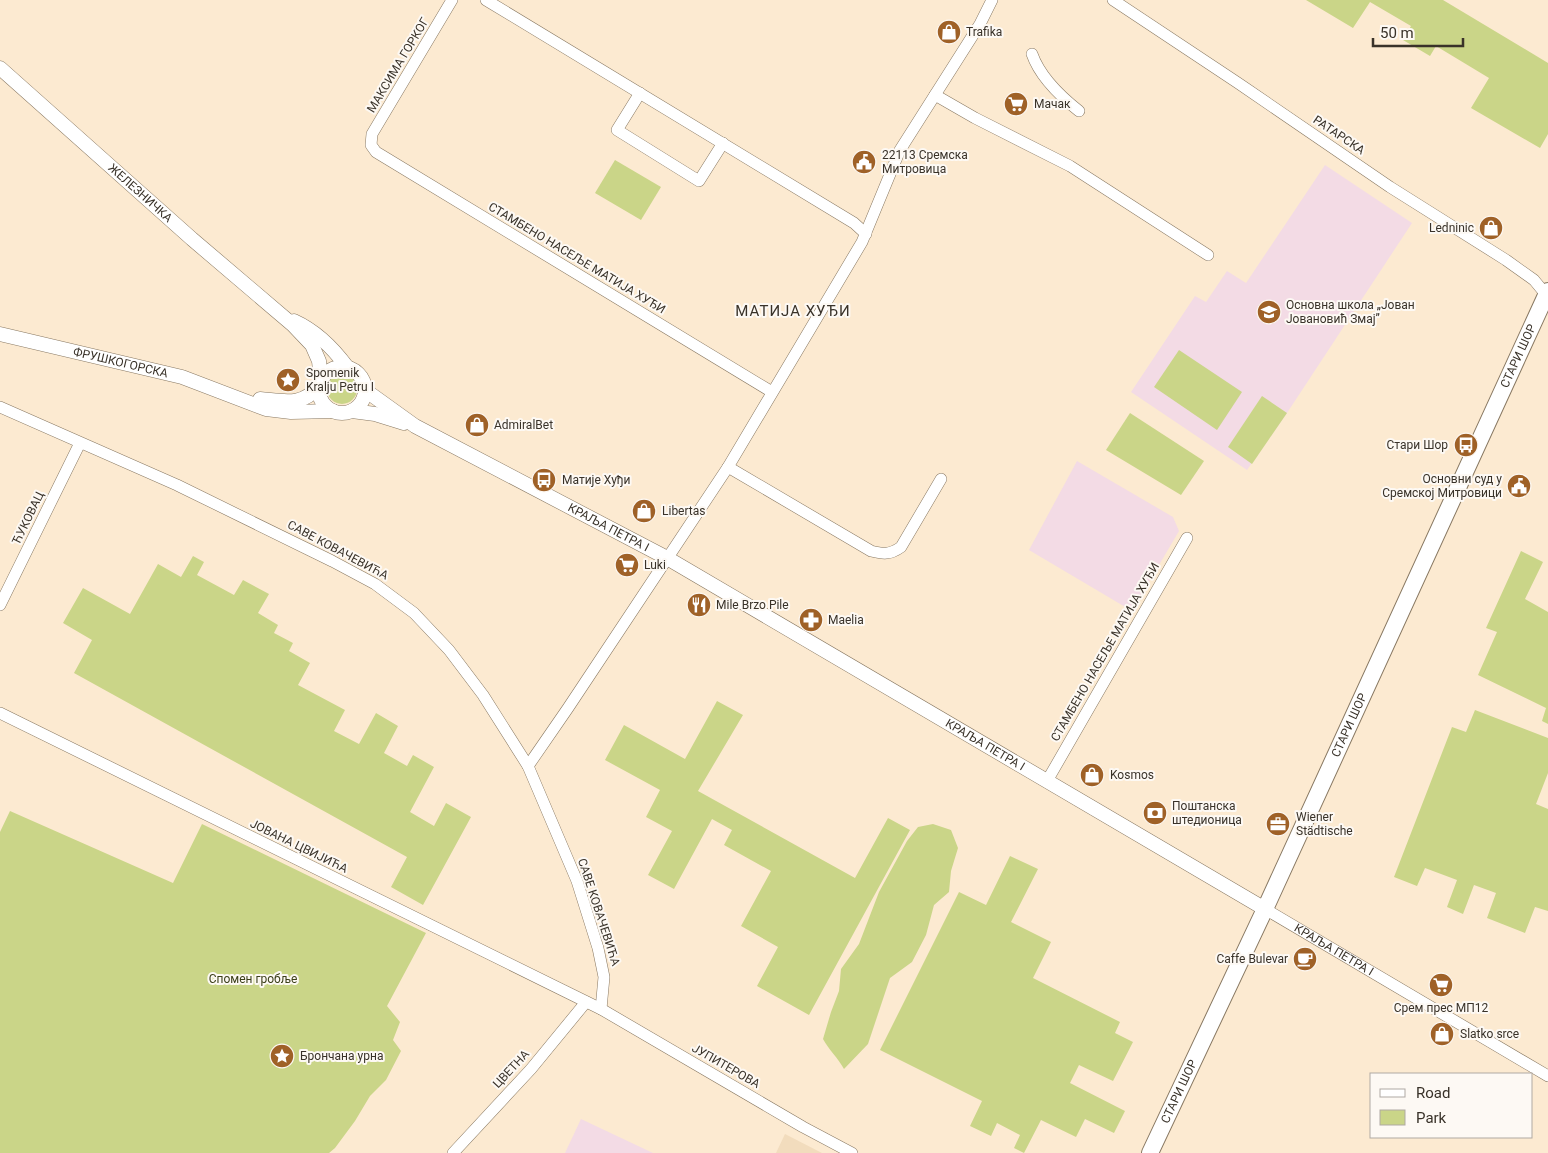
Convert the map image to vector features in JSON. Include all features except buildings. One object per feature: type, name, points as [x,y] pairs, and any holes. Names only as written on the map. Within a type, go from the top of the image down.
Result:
[{"type":"main road","name":"СТАРИ ШОР","points":[[1150,1153],[1265,909],[1547,294]]},
{"type":"street","name":"МАКСИМА ГОРКОГ","points":[[371,145],[372,134],[452,0]]},
{"type":"street","points":[[486,0],[854,222],[866,234]]},
{"type":"street","points":[[980,24],[986,0]]},
{"type":"street","points":[[528,766],[728,466],[866,234],[900,150],[980,24],[992,0]]},
{"type":"street","name":"РАТАРСКА","points":[[1113,0],[1238,82],[1390,187],[1506,260],[1534,280],[1547,294]]},
{"type":"street","points":[[1032,54],[1060,95],[1079,110]]},
{"type":"street","name":"ЖЕЛЕЗНИЧКА","points":[[0,68],[192,239],[282,315],[312,345],[319,361],[320,383]]},
{"type":"street","points":[[640,93],[617,130],[699,181],[723,143]]},
{"type":"street","points":[[935,95],[975,118],[1070,166],[1208,255]]},
{"type":"street","name":"СТАМБЕНО НАСЕЉЕ МАТИЈА ХУЂИ","points":[[371,145],[376,152],[772,392]]},
{"type":"street","name":"ЖЕЛЕЗНИЧКА","points":[[282,315],[305,325],[322,338],[339,355],[347,367]]},
{"type":"street","name":"ФРУШКОГОРСКА","points":[[1,336],[182,377],[239,397],[255,405],[278,411],[334,411]]},
{"type":"street","points":[[347,367],[358,373],[365,390],[361,402],[352,410],[346,412],[334,411],[324,404],[320,398],[320,383],[324,375],[335,368],[347,367]]},
{"type":"street","name":"ФРУШКОГОРСКА","points":[[239,397],[292,402],[312,395],[320,383]]},
{"type":"street","name":"КРАЉА ПЕТРА I","points":[[365,390],[415,426],[667,558],[1548,1076]]},
{"type":"street","name":"САВЕ КОВАЧЕВИЋА","points":[[0,407],[177,485],[332,561],[375,584],[414,613],[449,650],[483,695],[528,766],[577,881],[598,948],[604,977],[601,1009]]},
{"type":"street","name":"КРАЉА ПЕТРА I","points":[[352,410],[375,414],[415,426]]},
{"type":"street","name":"ЋУКОВАЦ","points":[[0,605],[80,443]]},
{"type":"street","points":[[728,466],[871,551],[882,554],[892,553],[901,547],[941,479]]},
{"type":"street","name":"СТАМБЕНО НАСЕЉЕ МАТИЈА ХУЂИ","points":[[1047,781],[1187,538]]},
{"type":"street","name":"ЈОВАНА ЦВИЈИЋА","points":[[0,713],[586,1002]]},
{"type":"street","name":"ЈУПИТЕРОВА","points":[[586,1002],[803,1127],[852,1153]]},
{"type":"street","name":"ЦВЕТНА","points":[[452,1153],[531,1069],[586,1002]]},
{"type":"shaded area","name":"Основна школа „Јован Јовановић Змај”","points":[[1325,165],[1412,223],[1287,413],[1247,470],[1131,392],[1195,296],[1206,302],[1227,271],[1246,283]]},
{"type":"shaded area","points":[[1077,461],[1173,517],[1179,531],[1132,611],[1029,550]]},
{"type":"shaded area","points":[[581,1119],[653,1153],[565,1153]]},
{"type":"shaded area","points":[[785,1134],[822,1153],[776,1153]]},
{"type":"green space","points":[[1306,0],[1443,0],[1548,63],[1548,134],[1540,148],[1471,108],[1489,78],[1436,46],[1430,56],[1403,40],[1411,26],[1370,2],[1353,28]]},
{"type":"green space","points":[[615,160],[661,187],[641,220],[595,193]]},
{"type":"green space","points":[[1179,350],[1242,392],[1217,430],[1154,387]]},
{"type":"green space","points":[[342,374],[353,378],[357,389],[353,400],[342,404],[331,400],[327,389],[331,378]]},
{"type":"green space","points":[[1262,396],[1287,413],[1252,464],[1228,447]]},
{"type":"green space","points":[[1130,413],[1204,461],[1181,495],[1106,450]]},
{"type":"green space","points":[[1521,551],[1543,562],[1525,599],[1548,612],[1548,724],[1542,721],[1546,708],[1478,675],[1497,632],[1486,628]]},
{"type":"green space","points":[[193,556],[204,562],[197,575],[234,595],[243,580],[269,594],[258,613],[278,625],[274,633],[293,643],[289,651],[310,663],[298,685],[345,710],[334,731],[359,744],[376,713],[398,726],[384,753],[407,766],[413,755],[434,767],[410,812],[434,826],[446,803],[471,817],[423,905],[391,887],[407,857],[74,673],[92,640],[63,623],[83,588],[130,614],[158,564],[181,577]]},
{"type":"green space","points":[[717,701],[743,715],[698,791],[855,878],[888,818],[910,830],[809,1015],[757,986],[778,947],[741,926],[771,871],[724,845],[732,830],[712,819],[674,889],[648,875],[672,831],[646,817],[660,790],[605,760],[624,725],[685,759]]},
{"type":"green space","points":[[1475,710],[1548,738],[1548,773],[1536,804],[1548,809],[1548,911],[1535,907],[1525,933],[1487,918],[1496,893],[1474,885],[1463,914],[1447,907],[1457,880],[1425,868],[1417,886],[1394,877],[1452,727],[1466,732]]},
{"type":"green space","name":"Спомен гробље","points":[[10,811],[173,883],[202,824],[426,933],[387,1006],[400,1022],[393,1040],[401,1051],[386,1080],[370,1096],[355,1121],[335,1148],[329,1153],[0,1153],[0,832]]},
{"type":"green space","points":[[933,824],[951,830],[958,848],[951,871],[949,892],[934,905],[926,935],[912,962],[890,978],[868,1044],[844,1069],[823,1039],[839,991],[841,969],[859,944],[879,892],[907,841],[918,827]]},
{"type":"green space","points":[[1010,856],[1038,869],[1011,922],[1051,942],[1033,978],[1120,1022],[1115,1033],[1133,1042],[1113,1081],[1079,1065],[1070,1083],[1125,1111],[1114,1133],[1085,1119],[1076,1137],[1041,1120],[1024,1153],[1014,1148],[1020,1135],[997,1123],[991,1136],[970,1126],[982,1101],[880,1050],[959,892],[986,905]]},
{"type":"place","name":"Trafika","points":[[949,32]]},
{"type":"place","name":"Мачак","points":[[1016,104]]},
{"type":"place","name":"22113 Сремска Митровица","points":[[864,162]]},
{"type":"place","name":"Ledninic","points":[[1491,228]]},
{"type":"place","name":"Основна школа „Јован Јовановић Змај”","points":[[1269,312]]},
{"type":"place","name":"Spomenik Kralju Petru I","points":[[288,380]]},
{"type":"place","name":"AdmiralBet","points":[[477,425]]},
{"type":"place","name":"Стари Шор","points":[[1466,445]]},
{"type":"place","name":"Матије Хуђи","points":[[544,480]]},
{"type":"place","name":"Основни суд у Сремској Митровици","points":[[1519,486]]},
{"type":"place","name":"Libertas","points":[[644,511]]},
{"type":"place","name":"Luki","points":[[627,565]]},
{"type":"place","name":"Mile Brzo Pile","points":[[699,605]]},
{"type":"place","name":"Maelia","points":[[811,620]]},
{"type":"place","name":"Kosmos","points":[[1092,775]]},
{"type":"place","name":"Поштанска штедионица","points":[[1155,813]]},
{"type":"place","name":"Wiener Städtische","points":[[1278,824]]},
{"type":"place","name":"Caffe Bulevar","points":[[1305,959]]},
{"type":"place","name":"Срем прес МП12","points":[[1441,985]]},
{"type":"place","name":"Slatko srce","points":[[1442,1034]]},
{"type":"place","name":"Брончана урна","points":[[282,1056]]},
{"type":"district","name":"МАТИЈА ХУЂИ","points":[[793,311]]}]
